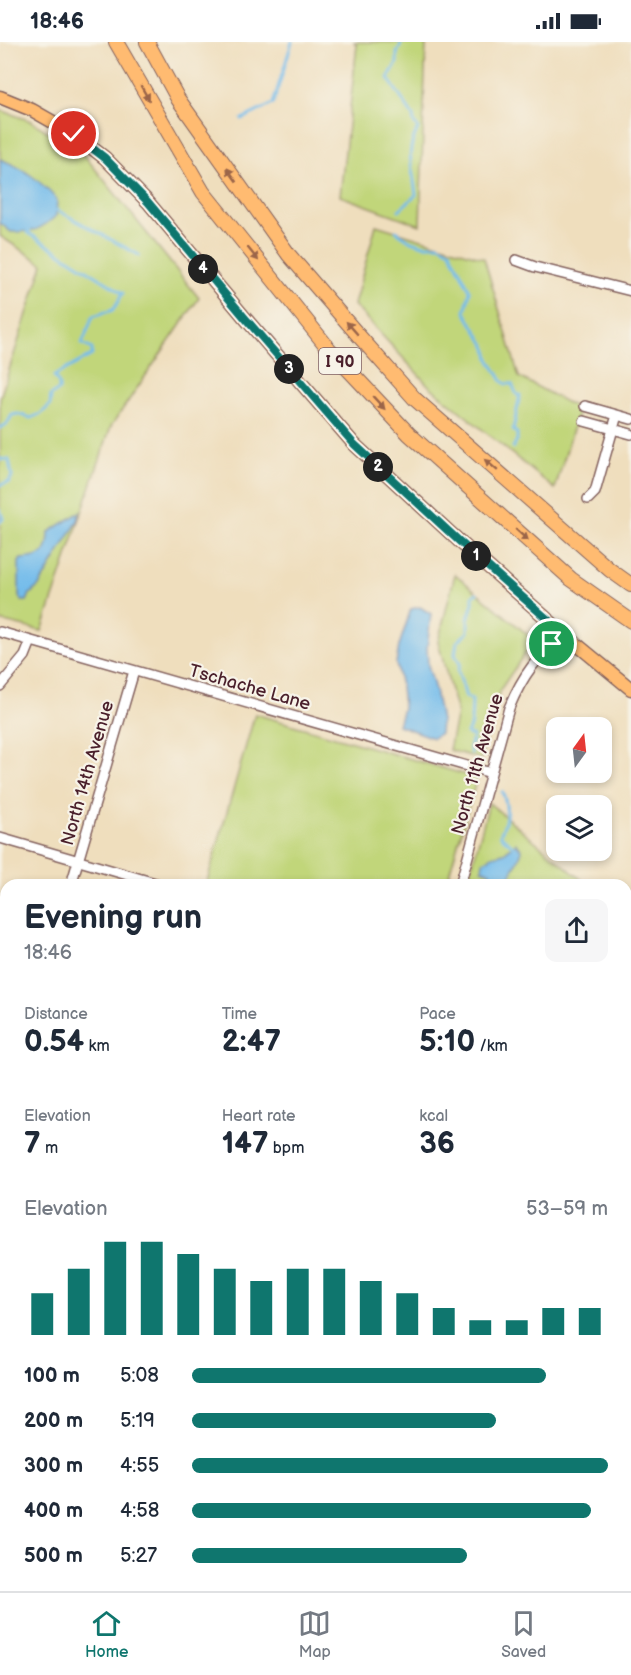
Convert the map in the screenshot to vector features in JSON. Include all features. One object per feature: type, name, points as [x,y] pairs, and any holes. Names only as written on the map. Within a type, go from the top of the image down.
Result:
[{"type":"highway","name":"I 90","points":[[116,42],[202,192],[329,349],[409,434],[571,579],[631,621]]},
{"type":"highway","name":"I 90","points":[[147,42],[178,99],[289,255],[416,399],[610,570],[631,585]]},
{"type":"highway","points":[[550,516],[631,574]]},
{"type":"highway","points":[[571,579],[631,629]]},
{"type":"main road","points":[[0,97],[32,110],[74,134],[105,158],[148,202],[252,327],[354,444],[563,633],[631,689]]},
{"type":"street","points":[[516,260],[535,267],[631,291]]},
{"type":"street","points":[[585,406],[631,419]]},
{"type":"street","points":[[588,499],[595,492],[617,415]]},
{"type":"street","points":[[584,421],[631,434]]},
{"type":"street","name":"Tschache Lane","points":[[0,632],[491,773]]},
{"type":"street","name":"North 11th Avenue","points":[[462,879],[509,708],[521,679],[531,665],[563,633]]},
{"type":"street","points":[[0,686],[25,656],[31,641]]},
{"type":"street","name":"North 14th Avenue","points":[[73,879],[134,671]]},
{"type":"street","points":[[0,838],[141,879]]},
{"type":"green space","points":[[354,42],[426,42],[420,225],[340,196],[357,45]]},
{"type":"green space","points":[[0,110],[31,121],[84,155],[199,298],[111,426],[42,631],[0,621],[0,398],[43,264],[0,236]]},
{"type":"green space","points":[[376,225],[484,258],[519,377],[579,409],[555,489],[429,386],[354,305]]},
{"type":"green space","points":[[455,574],[534,640],[500,690],[481,759],[449,750],[457,713],[438,642]]},
{"type":"green space","points":[[255,714],[477,778],[448,879],[208,879]]},
{"type":"green space","points":[[489,803],[546,850],[546,861],[559,861],[581,879],[469,879]]},
{"type":"water","points":[[0,159],[25,171],[51,193],[57,200],[56,216],[40,228],[25,232],[11,232],[0,223]]},
{"type":"water","points":[[80,512],[78,521],[39,586],[30,594],[27,601],[22,601],[19,597],[19,562],[21,559],[43,554],[48,546],[49,532]]},
{"type":"water","points":[[420,607],[431,614],[427,648],[428,665],[441,721],[440,733],[433,738],[398,725],[403,708],[396,664],[399,646],[411,609]]},
{"type":"water","points":[[516,843],[522,850],[509,879],[482,879],[490,872],[482,869],[483,862],[492,856],[504,853]]},
{"type":"waterway","points":[[242,119],[273,104],[292,42]]},
{"type":"waterway","points":[[399,210],[416,195],[410,154],[418,128],[413,116],[388,78],[397,63],[397,53],[402,42]]},
{"type":"waterway","points":[[54,211],[57,210],[139,255]]},
{"type":"waterway","points":[[0,428],[7,424],[12,415],[18,414],[31,418],[42,413],[50,405],[51,395],[59,390],[59,384],[54,376],[92,355],[92,349],[82,344],[93,316],[113,310],[123,293],[27,232],[30,230]]},
{"type":"waterway","points":[[396,231],[411,241],[424,245],[439,245],[450,251],[470,291],[465,312],[487,348],[489,359],[502,381],[512,384],[517,395],[520,395],[513,430],[517,433],[517,440],[513,448]]},
{"type":"waterway","points":[[0,459],[9,460],[12,476],[9,482],[0,485]]},
{"type":"waterway","points":[[0,510],[3,519],[0,522]]},
{"type":"waterway","points":[[471,753],[473,736],[467,734],[471,724],[472,700],[466,697],[458,671],[460,664],[455,654],[457,642],[468,632],[473,596],[477,593]]},
{"type":"waterway","points":[[502,792],[506,803],[506,814],[500,835],[513,848]]},
{"type":"route","points":[[74,134],[105,158],[148,202],[354,444],[563,633],[552,644]]}]
